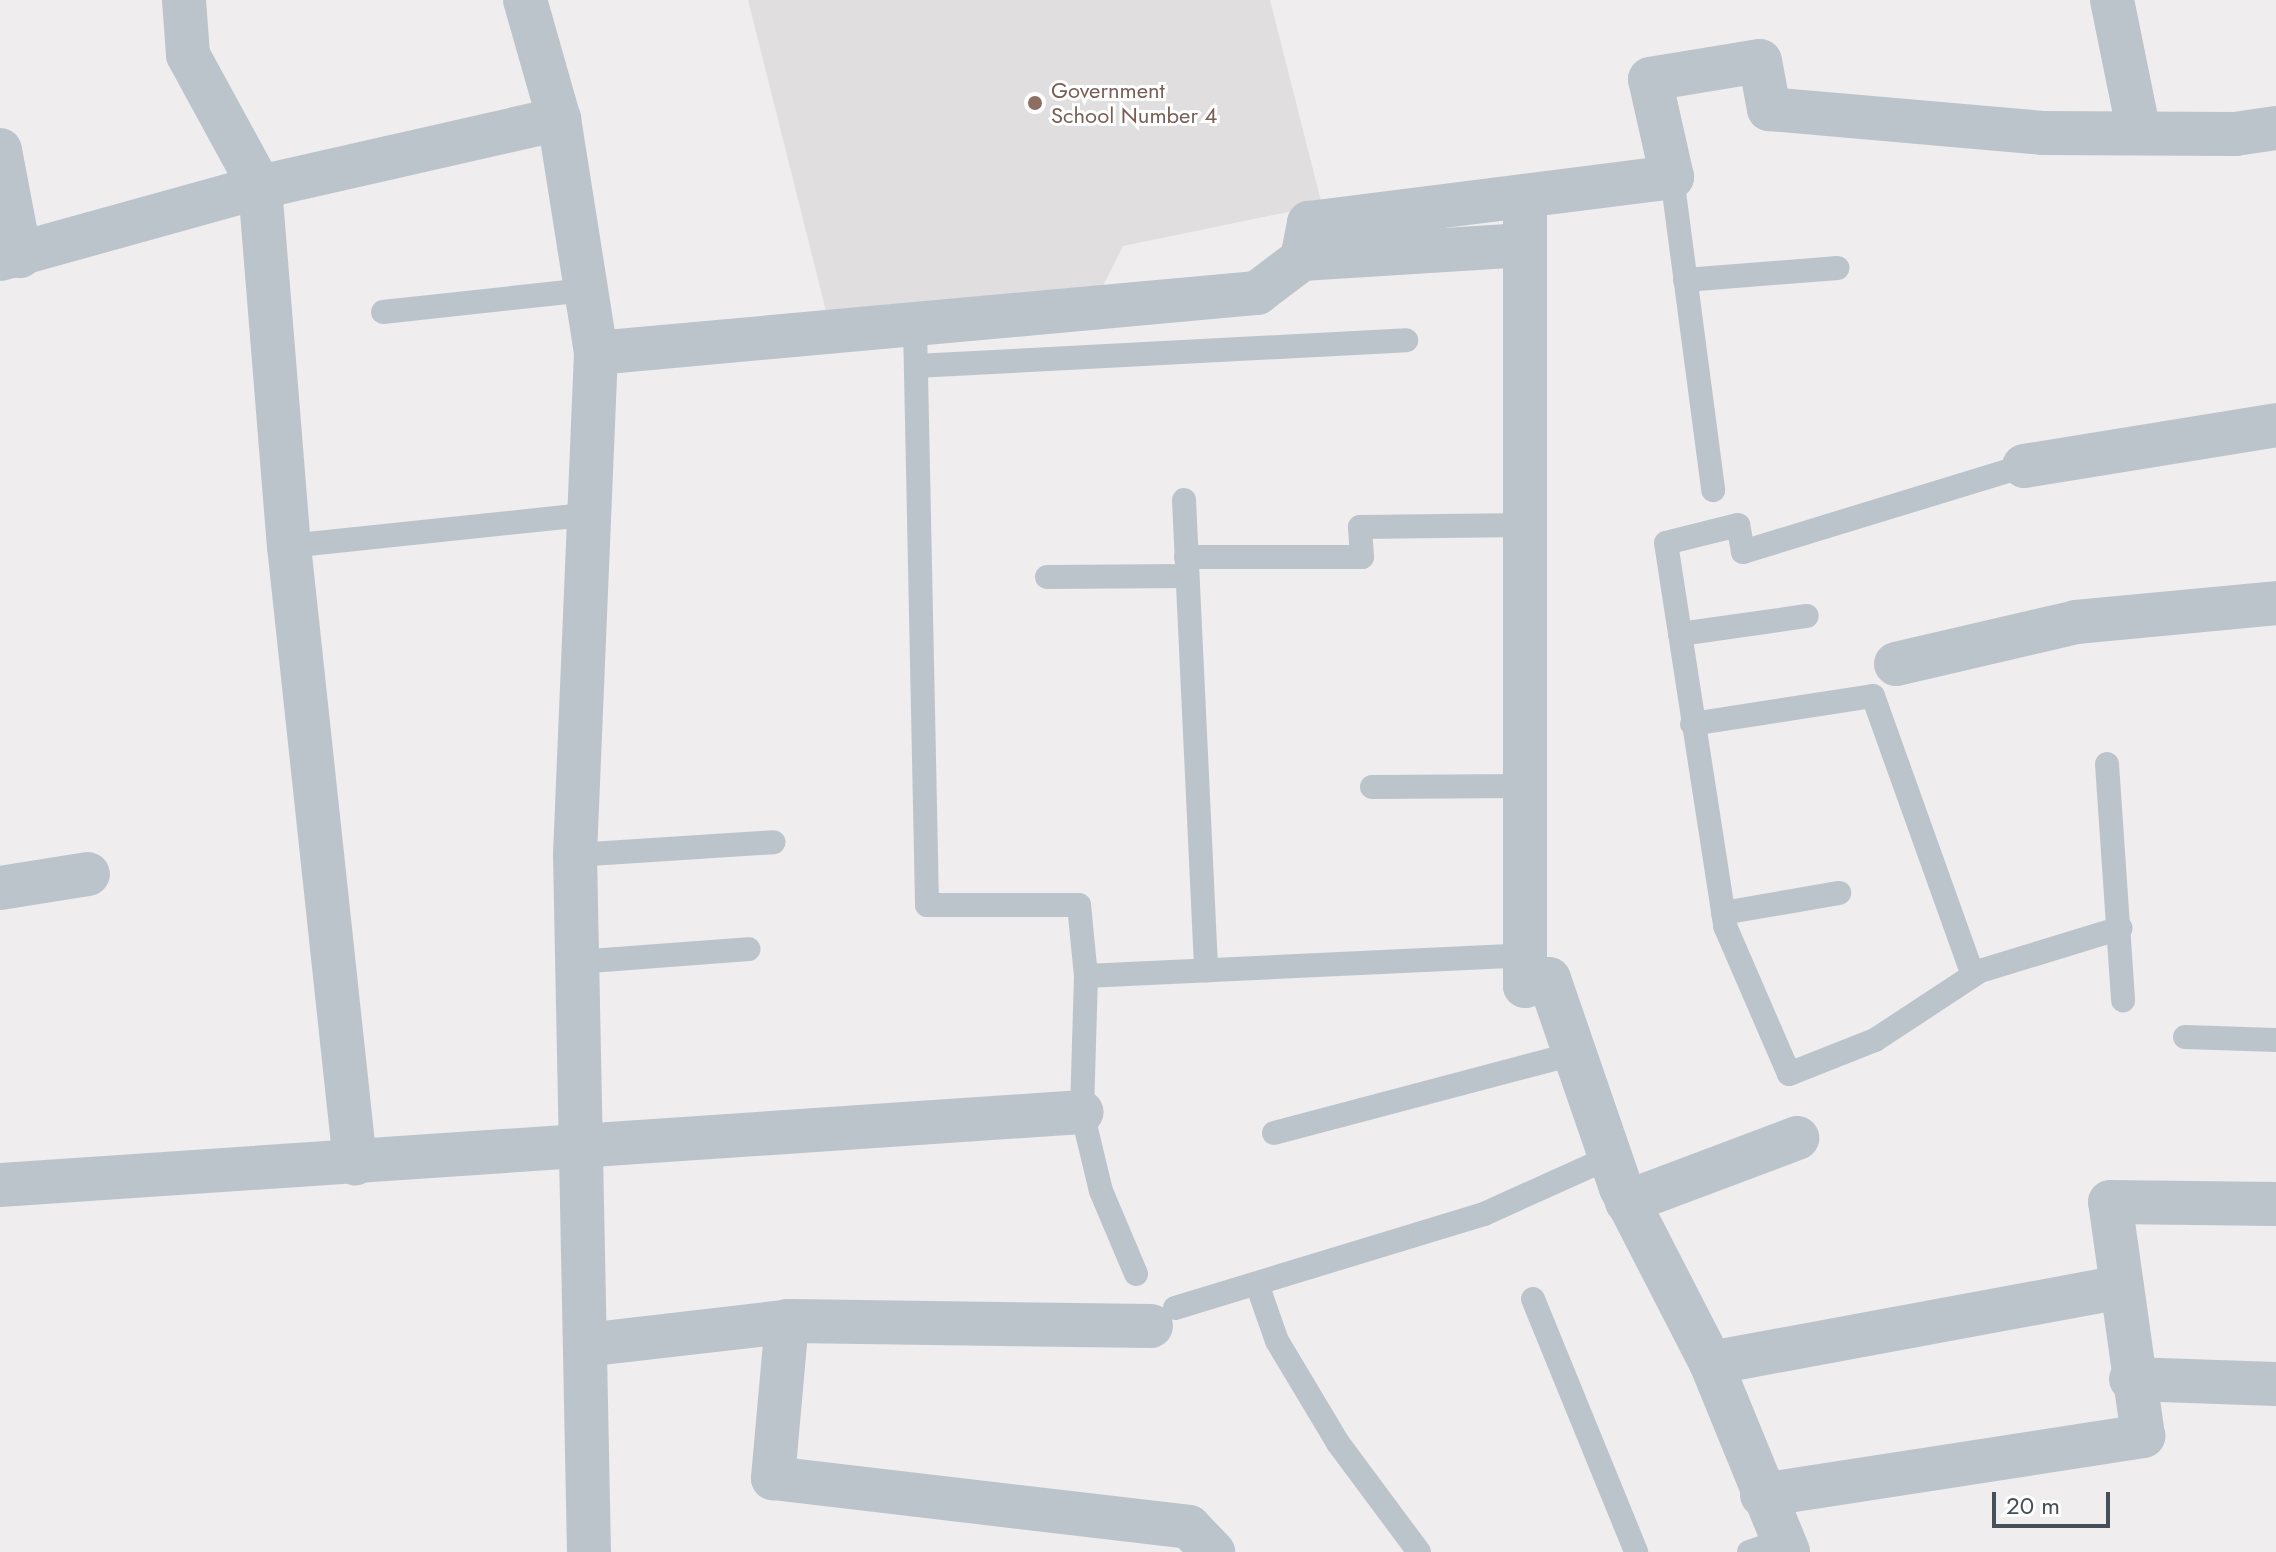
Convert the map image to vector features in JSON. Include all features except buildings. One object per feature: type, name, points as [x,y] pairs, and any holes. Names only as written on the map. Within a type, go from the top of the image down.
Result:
[{"type":"street","points":[[184,0],[188,55],[260,187],[289,546],[355,1163]]},
{"type":"street","points":[[525,0],[559,119],[596,353],[586,515],[575,855],[589,1552]]},
{"type":"street","points":[[2112,0],[2139,133]]},
{"type":"street","points":[[1302,259],[1309,223],[1672,177],[1650,79],[1760,61],[1769,109],[2042,133],[2276,128]]},
{"type":"street","points":[[0,150],[10,257],[260,187],[559,119]]},
{"type":"street","points":[[1525,196],[1525,986],[1549,979],[1627,1202],[1711,1363],[1762,1495],[1773,1548]]},
{"type":"street","points":[[596,353],[916,346],[1257,293],[1302,259],[1525,245]]},
{"type":"street","points":[[2024,466],[2276,425]]},
{"type":"street","points":[[1896,664],[2076,622],[2276,603]]},
{"type":"street","points":[[0,888],[88,874]]},
{"type":"street","points":[[0,1185],[581,1149],[1082,1112]]},
{"type":"street","points":[[1627,1202],[1797,1138]]},
{"type":"street","points":[[1762,1495],[2143,1436],[2131,1379],[2110,1202],[2276,1204]]},
{"type":"street","points":[[1711,1363],[2121,1287]]},
{"type":"street","points":[[585,1345],[787,1321],[1163,1317]]},
{"type":"street","points":[[787,1321],[773,1478],[1189,1527],[1213,1552]]},
{"type":"street","points":[[2131,1379],[2276,1384]]},
{"type":"lane","points":[[1672,177],[1713,490]]},
{"type":"lane","points":[[1685,280],[1838,268]]},
{"type":"lane","points":[[383,312],[586,290]]},
{"type":"lane","points":[[1136,1274],[1101,1191],[1082,1112],[1086,976],[1079,905],[927,905],[916,346],[1406,340]]},
{"type":"lane","points":[[2024,466],[1743,552],[1738,525],[1666,543],[1723,913],[1789,1074],[1875,1040],[1973,975],[2121,928]]},
{"type":"lane","points":[[1184,500],[1206,970]]},
{"type":"lane","points":[[289,546],[586,515]]},
{"type":"lane","points":[[1047,577],[1362,557],[1360,527],[1525,525]]},
{"type":"lane","points":[[1680,634],[1807,616]]},
{"type":"lane","points":[[1692,724],[1873,696],[1973,975]]},
{"type":"lane","points":[[2107,764],[2121,928],[2123,1000]]},
{"type":"lane","points":[[1372,787],[1525,786]]},
{"type":"lane","points":[[575,855],[774,842]]},
{"type":"lane","points":[[1723,913],[1839,893]]},
{"type":"lane","points":[[577,962],[749,949]]},
{"type":"lane","points":[[1086,976],[1525,955]]},
{"type":"lane","points":[[2185,1037],[2276,1040]]},
{"type":"lane","points":[[1274,1133],[1574,1054]]},
{"type":"lane","points":[[1163,1317],[1257,1284],[1484,1214],[1610,1157]]},
{"type":"lane","points":[[1257,1284],[1277,1341],[1338,1443],[1419,1552]]},
{"type":"lane","points":[[1533,1299],[1636,1552]]},
{"type":"shaded area","name":"Government School Number 4","points":[[748,0],[1270,0],[1322,205],[1123,246],[1083,326],[832,335]]},
{"type":"place","name":"Government School Number 4","points":[[1035,103]]}]
